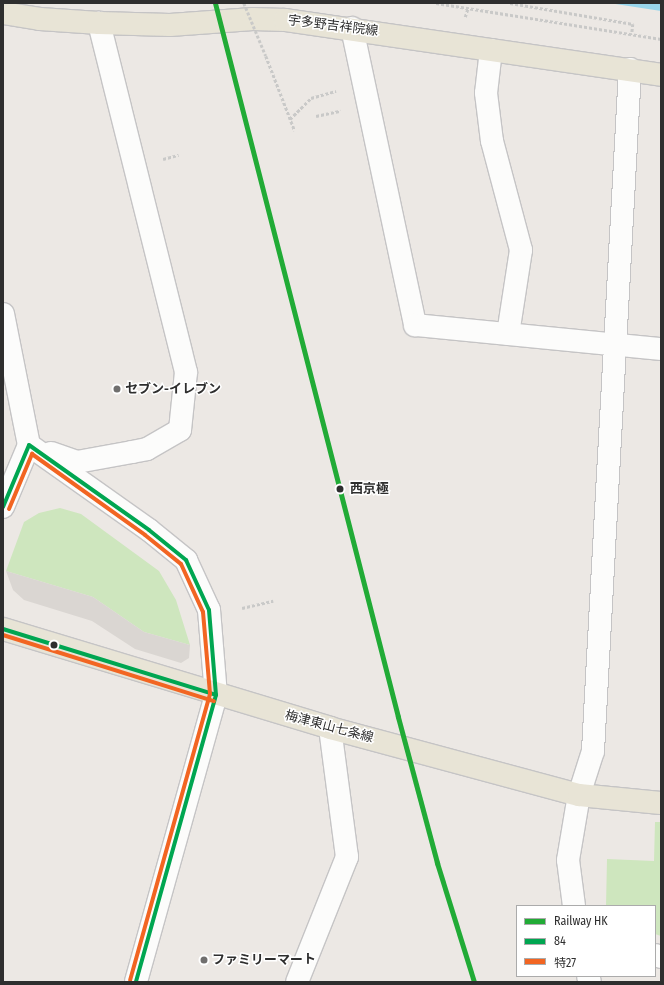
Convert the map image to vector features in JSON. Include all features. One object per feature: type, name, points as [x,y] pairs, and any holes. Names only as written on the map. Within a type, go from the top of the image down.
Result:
[{"type":"main road","name":"宇多野吉祥院線","points":[[3,13],[40,19],[99,24],[170,24],[253,19],[285,20],[352,28],[491,50],[661,74]]},
{"type":"main road","name":"梅津東山七条線","points":[[3,628],[216,695],[330,728],[579,795],[661,803]]},
{"type":"street","points":[[29,445],[77,462],[147,449],[180,430],[186,372],[99,24]]},
{"type":"street","points":[[352,28],[415,325],[661,349]]},
{"type":"street","points":[[491,50],[486,93],[492,141],[521,250],[508,334]]},
{"type":"street","points":[[574,905],[568,860],[579,795],[593,751],[630,69]]},
{"type":"street","points":[[3,507],[29,445],[4,321]]},
{"type":"street","points":[[29,445],[149,530],[186,560],[209,610],[216,695],[136,982]]},
{"type":"street","points":[[297,982],[347,857],[330,728]]},
{"type":"path","points":[[244,3],[295,131]]},
{"type":"path","points":[[436,3],[661,39]]},
{"type":"path","points":[[510,3],[633,24],[632,34]]},
{"type":"path","points":[[290,119],[311,98],[342,90]]},
{"type":"path","points":[[316,116],[334,112]]},
{"type":"path","points":[[166,158],[178,155]]},
{"type":"path","points":[[242,608],[273,601]]},
{"type":"green space","points":[[60,508],[81,514],[159,571],[176,600],[190,645],[144,632],[93,597],[6,571],[24,522],[39,513]]},
{"type":"green space","points":[[655,822],[661,822],[661,936],[656,934],[656,905],[606,905],[607,859],[654,861]]},
{"type":"shaded area","points":[[6,571],[93,597],[144,632],[190,645],[189,658],[181,663],[135,649],[92,621],[24,600],[13,590]]},
{"type":"water","points":[[609,3],[661,3],[661,11]]},
{"type":"rail line","name":"HK","points":[[215,3],[398,717],[437,863],[474,982]]},
{"type":"transit line","name":"84","points":[[29,445],[149,530],[186,560],[209,610],[216,695],[136,982]]},
{"type":"transit line","name":"84","points":[[3,507],[29,445]]},
{"type":"transit line","name":"特27","points":[[9,509],[32,454],[145,535],[181,564],[203,612],[210,694],[130,980]]},
{"type":"transit line","name":"84","points":[[3,629],[216,695]]},
{"type":"transit line","name":"特27","points":[[3,635],[214,701]]},
{"type":"place","name":"セブン-イレブン","points":[[117,389]]},
{"type":"place","name":"西京極","points":[[340,489]]},
{"type":"place","name":"ファミリーマート","points":[[204,960]]}]
